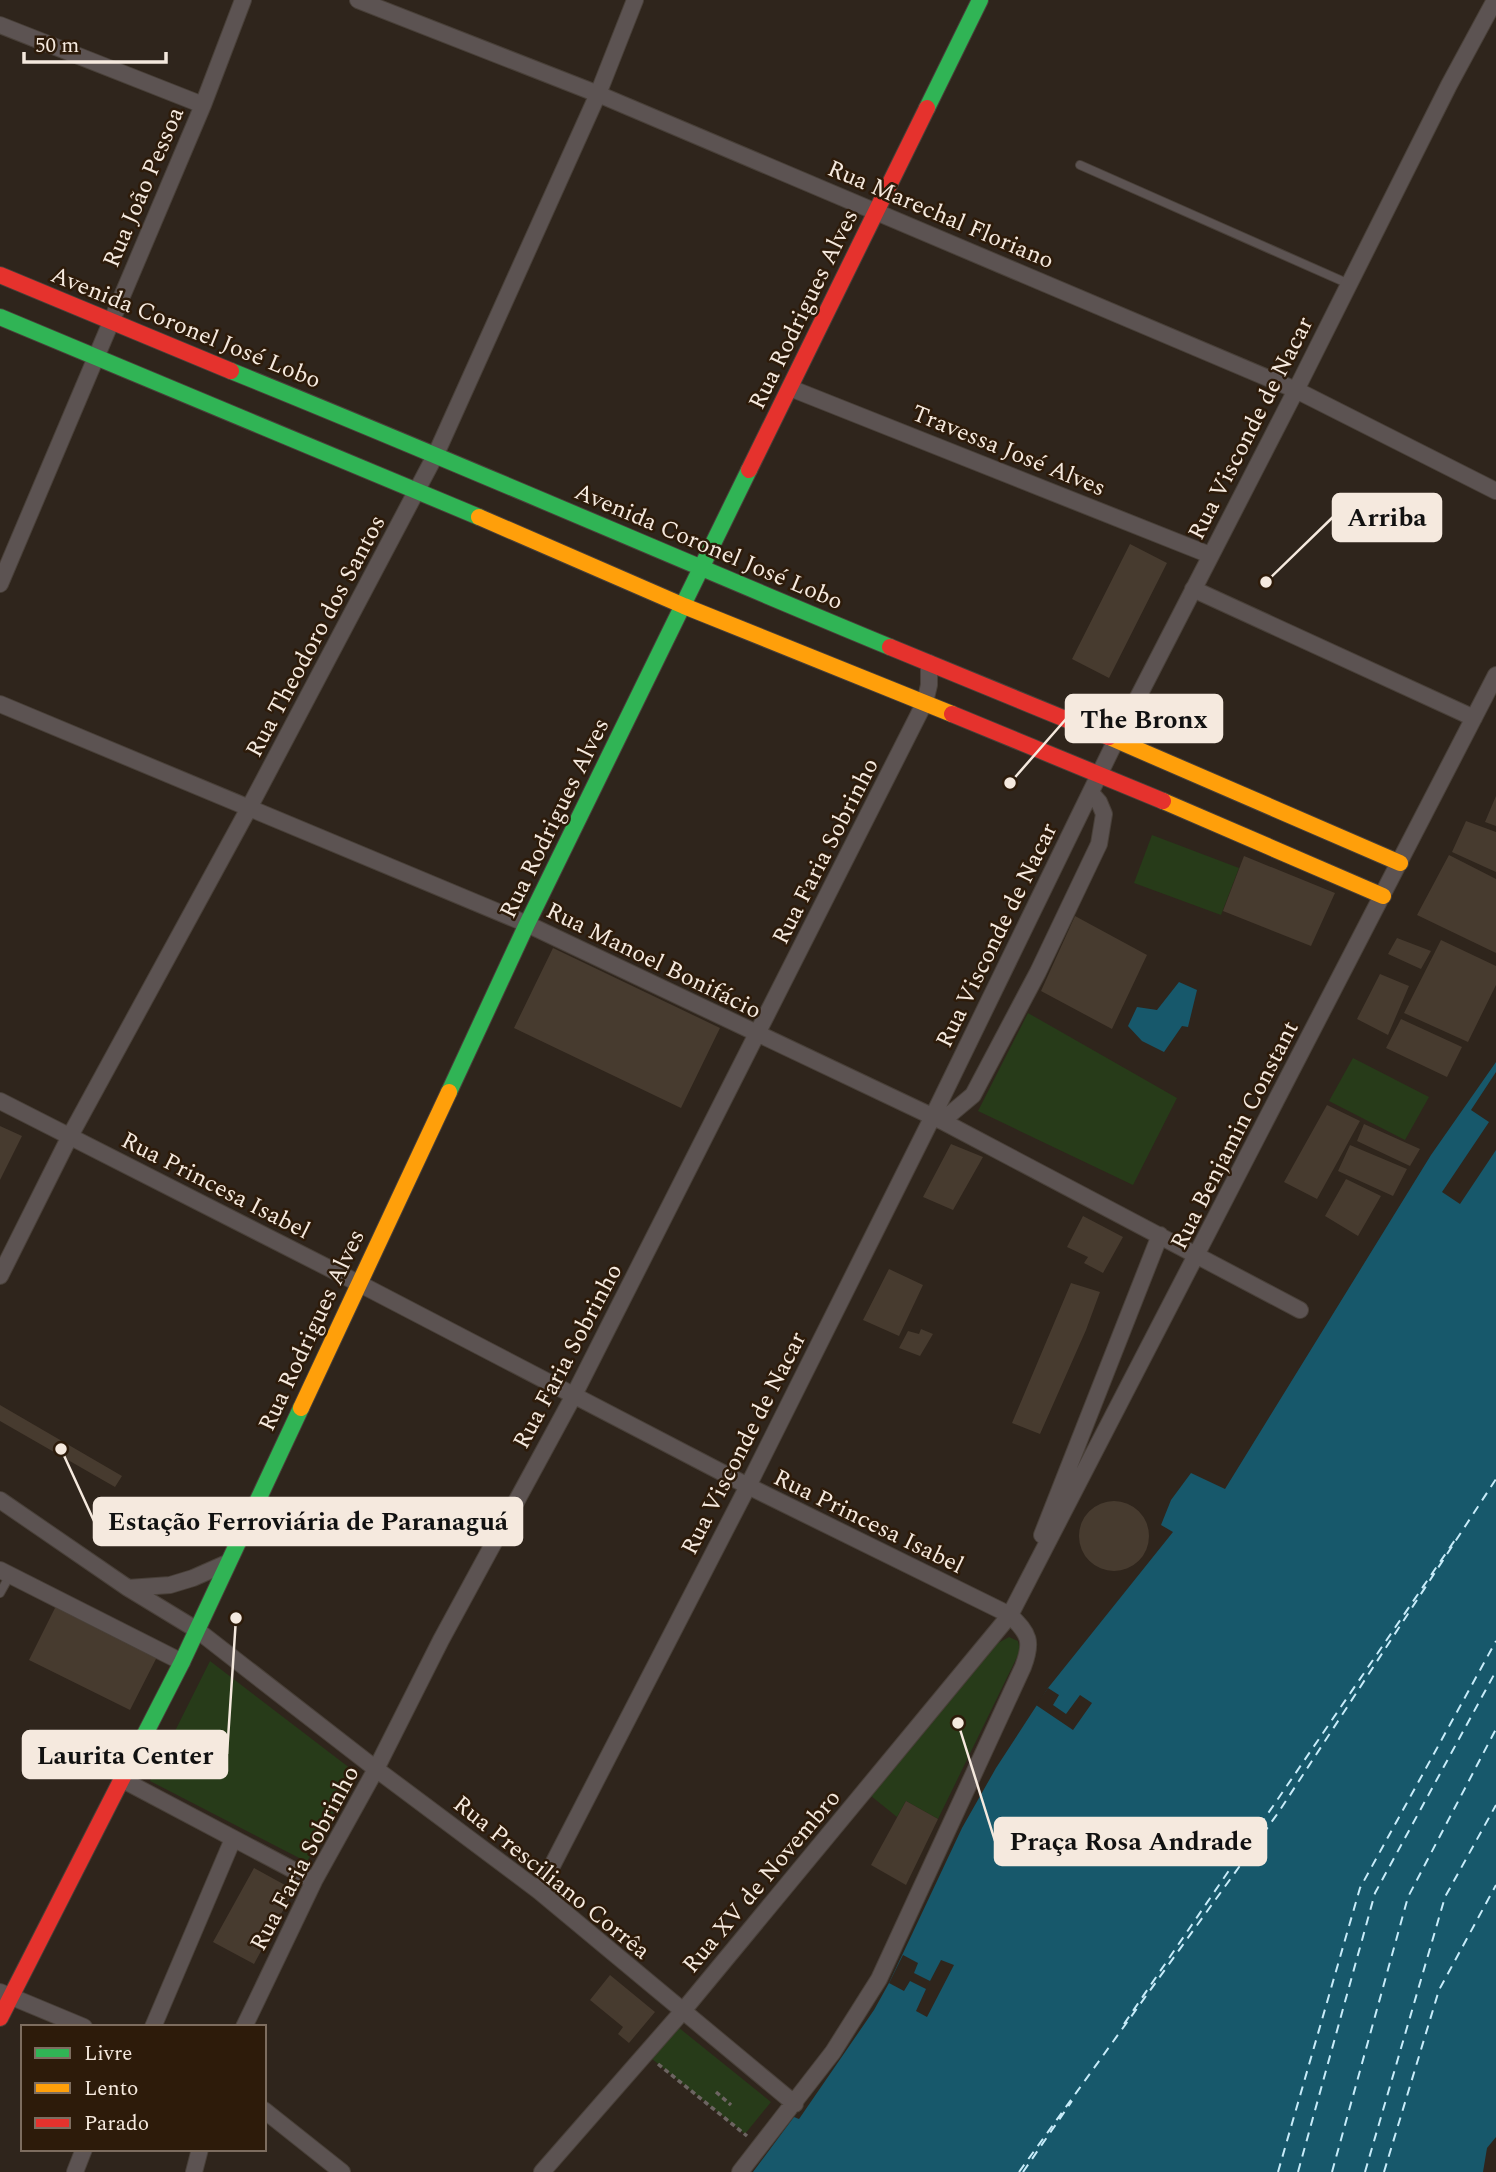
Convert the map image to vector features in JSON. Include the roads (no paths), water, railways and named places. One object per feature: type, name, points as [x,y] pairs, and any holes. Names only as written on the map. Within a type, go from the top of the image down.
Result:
[{"type":"street","name":"Rua João Pessoa","points":[[0,584],[203,105],[243,0]]},
{"type":"street","name":"Rua Marechal Floriano","points":[[358,0],[598,94],[1296,390],[1496,491]]},
{"type":"street","name":"Rua Theodoro dos Santos","points":[[0,1276],[70,1136],[418,491],[598,94],[635,0]]},
{"type":"street","name":"Rua Rodrigues Alves","points":[[0,2018],[6,1995],[123,1780],[183,1662],[527,924],[980,0]]},
{"type":"street","name":"Rua Visconde de Nacar","points":[[539,1891],[937,1119],[1116,740],[1449,85],[1495,0]]},
{"type":"street","points":[[0,25],[203,105]]},
{"type":"street","name":"Avenida Coronel José Lobo","points":[[0,275],[436,454],[702,569],[1116,740],[1400,863]]},
{"type":"street","points":[[0,317],[418,491],[684,606],[1100,774],[1383,896]]},
{"type":"street","name":"Travessa José Alves","points":[[790,388],[1210,555]]},
{"type":"street","points":[[1193,589],[1474,718]]},
{"type":"street","points":[[925,702],[929,685],[929,663]]},
{"type":"street","name":"Rua Benjamin Constant","points":[[1010,1615],[1496,675]]},
{"type":"street","name":"Rua Faria Sobrinho","points":[[245,2025],[314,1881],[573,1396],[925,702]]},
{"type":"street","name":"Rua Manoel Bonifácio","points":[[0,704],[527,924],[937,1119],[1300,1310]]},
{"type":"street","points":[[937,1119],[972,1095],[1038,972],[1099,844],[1104,814],[1091,793]]},
{"type":"street","name":"Rua Princesa Isabel","points":[[0,1101],[748,1486],[1010,1615]]},
{"type":"street","name":"Rua Benjamin Constant","points":[[1010,1615],[1160,1235]]},
{"type":"street","name":"Rua Presciliano Corrêa","points":[[0,1500],[128,1588],[197,1630],[539,1891],[795,2104]]},
{"type":"street","points":[[128,1588],[170,1585],[228,1563]]},
{"type":"street","points":[[5,1572],[183,1662]]},
{"type":"street","points":[[740,2172],[795,2104],[879,1979],[1028,1654],[1028,1638],[1010,1615]]},
{"type":"street","name":"Rua XV de Novembro","points":[[542,2172],[682,2012],[1010,1615]]},
{"type":"street","points":[[123,1780],[314,1881]]},
{"type":"street","points":[[154,2025],[233,1839]]},
{"type":"street","points":[[6,1995],[79,2025]]},
{"type":"street","points":[[266,2112],[342,2172]]},
{"type":"street","points":[[75,2172],[83,2151]]},
{"type":"street","points":[[194,2172],[199,2151]]},
{"type":"lane","points":[[1080,165],[1349,284]]},
{"type":"lane","points":[[0,1593],[5,1572]]},
{"type":"water","points":[[1179,982],[1197,990],[1188,1027],[1182,1026],[1164,1052],[1142,1041],[1128,1026],[1137,1007],[1157,1010]]},
{"type":"water","points":[[1496,1062],[1496,2137],[1487,2148],[1483,2172],[753,2172],[794,2117],[799,2119],[874,2010],[962,1828],[996,1768],[1048,1688],[1173,1532],[1161,1525],[1171,1500],[1191,1473],[1225,1489],[1431,1155]]},
{"type":"place","name":"Arriba","points":[[1266,582]]},
{"type":"place","name":"The Bronx","points":[[1010,783]]},
{"type":"place","name":"Estação Ferroviária de Paranaguá","points":[[61,1449]]},
{"type":"place","name":"Laurita Center","points":[[236,1618]]},
{"type":"place","name":"Praça Rosa Andrade","points":[[958,1723]]}]
